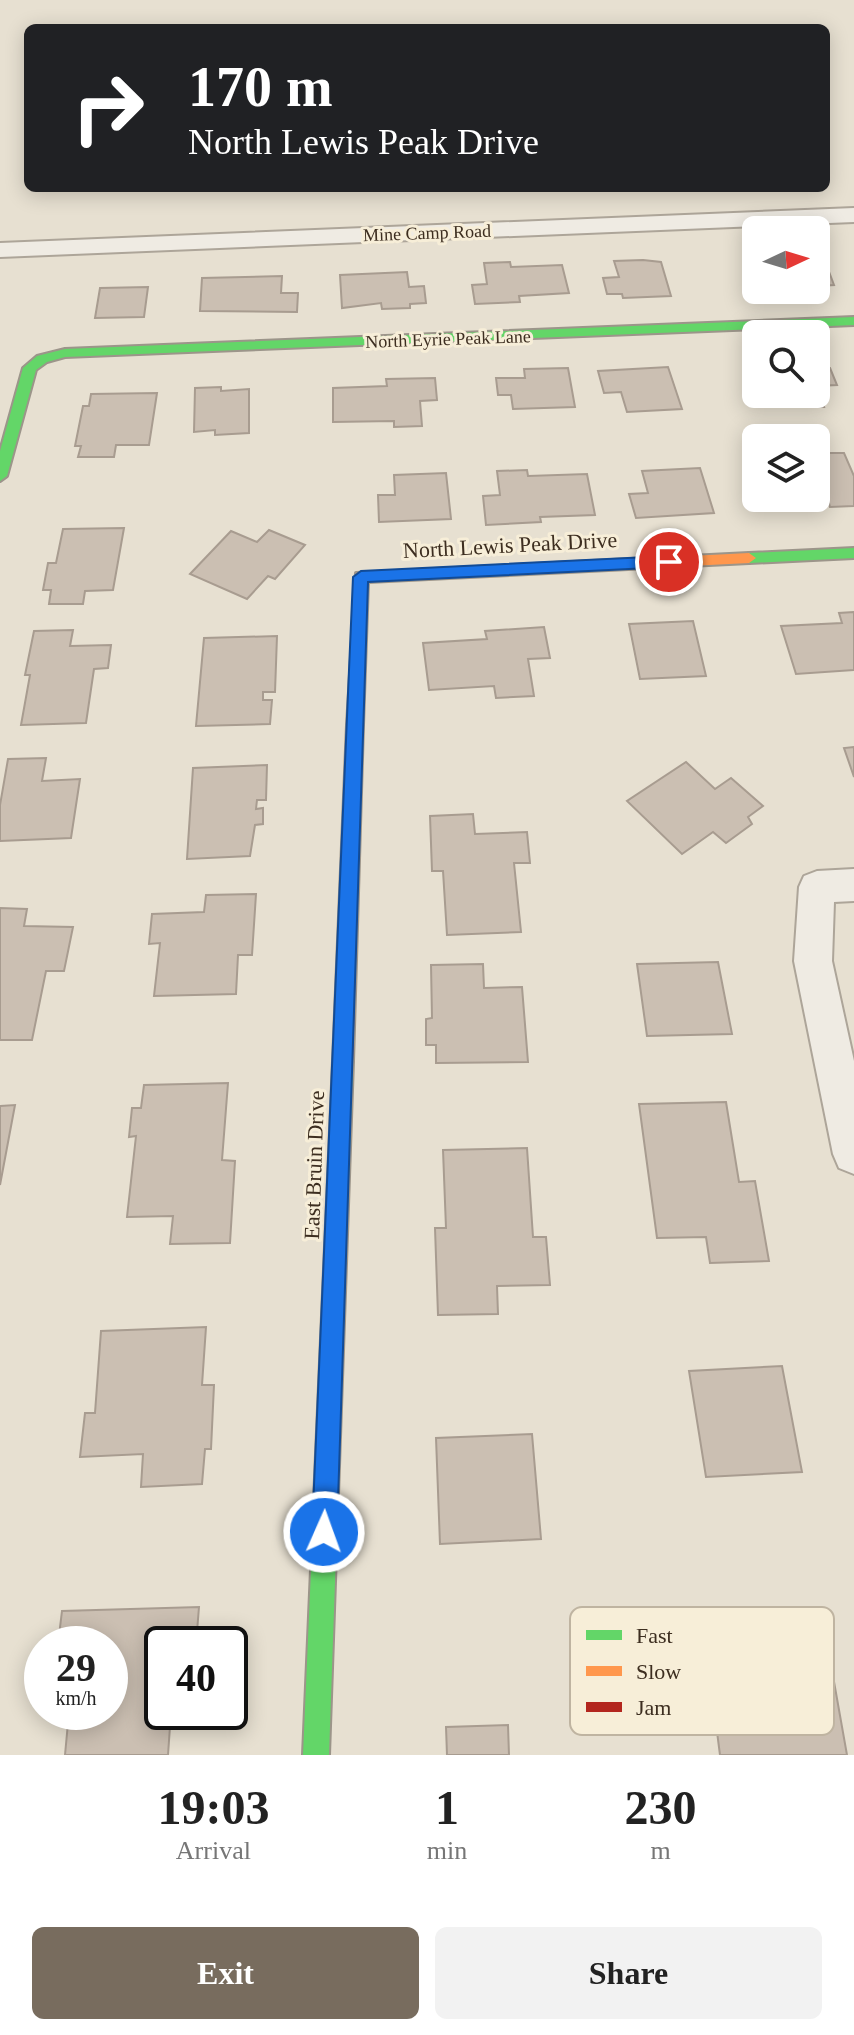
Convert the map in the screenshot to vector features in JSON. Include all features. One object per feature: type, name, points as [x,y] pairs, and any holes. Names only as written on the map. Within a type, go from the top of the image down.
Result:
[{"type":"street","name":"Mine Camp Road","points":[[0,250],[854,215]]},
{"type":"street","name":"North Eyrie Peak Lane","points":[[0,476],[30,368],[42,359],[65,353],[854,321]]},
{"type":"street","name":"North Lewis Peak Drive","points":[[361,577],[854,553]]},
{"type":"street","name":"East Bruin Drive","points":[[316,1755],[361,577]]},
{"type":"street","points":[[836,886],[813,961],[854,1154]]},
{"type":"building","points":[[614,261],[661,262],[671,296],[623,298],[622,294],[607,294],[603,278],[619,277]]},
{"type":"building","points":[[510,262],[511,267],[562,265],[569,293],[519,296],[520,302],[475,304],[472,285],[487,284],[484,263]]},
{"type":"building","points":[[407,272],[409,287],[424,286],[426,303],[410,304],[410,308],[382,309],[381,303],[342,308],[340,275]]},
{"type":"building","points":[[282,276],[281,293],[298,293],[297,312],[200,311],[202,278]]},
{"type":"building","points":[[148,287],[144,317],[95,318],[100,288]]},
{"type":"building","points":[[668,367],[682,409],[627,412],[621,392],[604,393],[598,371]]},
{"type":"building","points":[[568,368],[575,407],[513,409],[511,395],[498,395],[496,378],[525,378],[524,369]]},
{"type":"building","points":[[830,368],[837,385],[830,385]]},
{"type":"building","points":[[435,378],[437,400],[420,401],[422,426],[394,427],[394,421],[333,422],[333,388],[387,386],[386,379]]},
{"type":"building","points":[[221,387],[221,391],[249,389],[249,433],[215,435],[215,430],[194,432],[195,388]]},
{"type":"building","points":[[157,393],[149,445],[116,445],[114,457],[78,457],[81,446],[75,446],[83,406],[89,406],[91,394]]},
{"type":"building","points":[[830,453],[844,453],[854,476],[854,506],[830,507]]},
{"type":"building","points":[[700,468],[714,513],[636,518],[629,494],[648,493],[642,471]]},
{"type":"building","points":[[527,470],[528,476],[587,474],[595,515],[540,517],[541,522],[486,525],[483,496],[500,495],[497,471]]},
{"type":"building","points":[[446,473],[451,519],[379,522],[378,495],[395,495],[394,475]]},
{"type":"building","points":[[124,528],[113,590],[85,591],[83,604],[49,604],[51,590],[43,590],[48,563],[56,563],[63,529]]},
{"type":"building","points":[[269,530],[305,545],[275,579],[268,576],[247,599],[190,574],[231,531],[257,542]]},
{"type":"building","points":[[854,612],[854,670],[796,674],[781,626],[842,623],[839,613]]},
{"type":"building","points":[[693,621],[706,676],[640,679],[629,624]]},
{"type":"building","points":[[544,627],[550,658],[528,659],[534,696],[496,698],[494,686],[429,690],[423,643],[487,639],[485,631]]},
{"type":"building","points":[[73,630],[70,646],[111,645],[108,668],[94,669],[86,723],[21,725],[30,675],[25,675],[34,631]]},
{"type":"building","points":[[277,636],[275,692],[263,692],[263,700],[272,700],[270,724],[196,726],[204,638]]},
{"type":"building","points":[[854,747],[854,777],[844,748]]},
{"type":"building","points":[[46,758],[42,781],[80,779],[71,838],[0,841],[0,805],[8,759]]},
{"type":"building","points":[[686,762],[715,789],[731,778],[763,806],[748,817],[752,824],[726,843],[713,832],[682,854],[627,801]]},
{"type":"building","points":[[267,765],[266,800],[257,800],[256,809],[263,808],[263,824],[255,825],[250,856],[187,859],[193,768]]},
{"type":"building","points":[[473,814],[475,834],[527,832],[530,863],[514,863],[521,932],[447,935],[443,871],[432,871],[430,816]]},
{"type":"building","points":[[256,894],[252,955],[238,955],[236,994],[154,996],[160,943],[149,944],[152,914],[204,912],[206,895]]},
{"type":"building","points":[[0,908],[27,909],[24,926],[73,927],[64,971],[46,971],[32,1040],[0,1040]]},
{"type":"building","points":[[718,962],[732,1034],[647,1036],[637,964]]},
{"type":"building","points":[[483,964],[484,988],[522,987],[528,1062],[436,1063],[436,1045],[426,1045],[426,1019],[432,1018],[431,965]]},
{"type":"building","points":[[228,1083],[222,1160],[235,1161],[230,1243],[170,1244],[173,1216],[127,1217],[136,1136],[129,1137],[132,1108],[141,1108],[144,1085]]},
{"type":"building","points":[[726,1102],[739,1182],[755,1181],[769,1261],[710,1263],[706,1237],[657,1238],[639,1104]]},
{"type":"building","points":[[15,1105],[0,1185],[0,1106]]},
{"type":"building","points":[[527,1148],[533,1237],[546,1237],[550,1285],[497,1286],[498,1314],[438,1315],[435,1228],[446,1228],[443,1150]]},
{"type":"building","points":[[206,1327],[202,1385],[214,1385],[211,1449],[205,1449],[202,1484],[141,1487],[143,1454],[80,1457],[85,1413],[95,1413],[101,1331]]},
{"type":"building","points":[[782,1366],[802,1472],[706,1477],[689,1371]]},
{"type":"building","points":[[532,1434],[541,1539],[440,1544],[436,1438]]},
{"type":"building","points":[[199,1607],[197,1626],[144,1626],[144,1730],[170,1730],[168,1755],[65,1755],[67,1730],[128,1730],[128,1626],[60,1626],[62,1611]]},
{"type":"building","points":[[834,1682],[847,1755],[720,1755],[717,1735],[834,1735]]},
{"type":"building","points":[[508,1725],[509,1755],[447,1755],[446,1727]]},
{"type":"traffic: fast","points":[[0,476],[30,368],[42,359],[65,353],[854,321]]},
{"type":"traffic: fast","points":[[749,558],[854,553]]},
{"type":"traffic: fast","points":[[316,1755],[343,1061]]},
{"type":"traffic: slow","points":[[355,725],[361,577],[749,558]]},
{"type":"traffic: jam","points":[[343,1061],[355,725]]},
{"type":"route","points":[[324,1532],[361,577],[669,562]]}]
